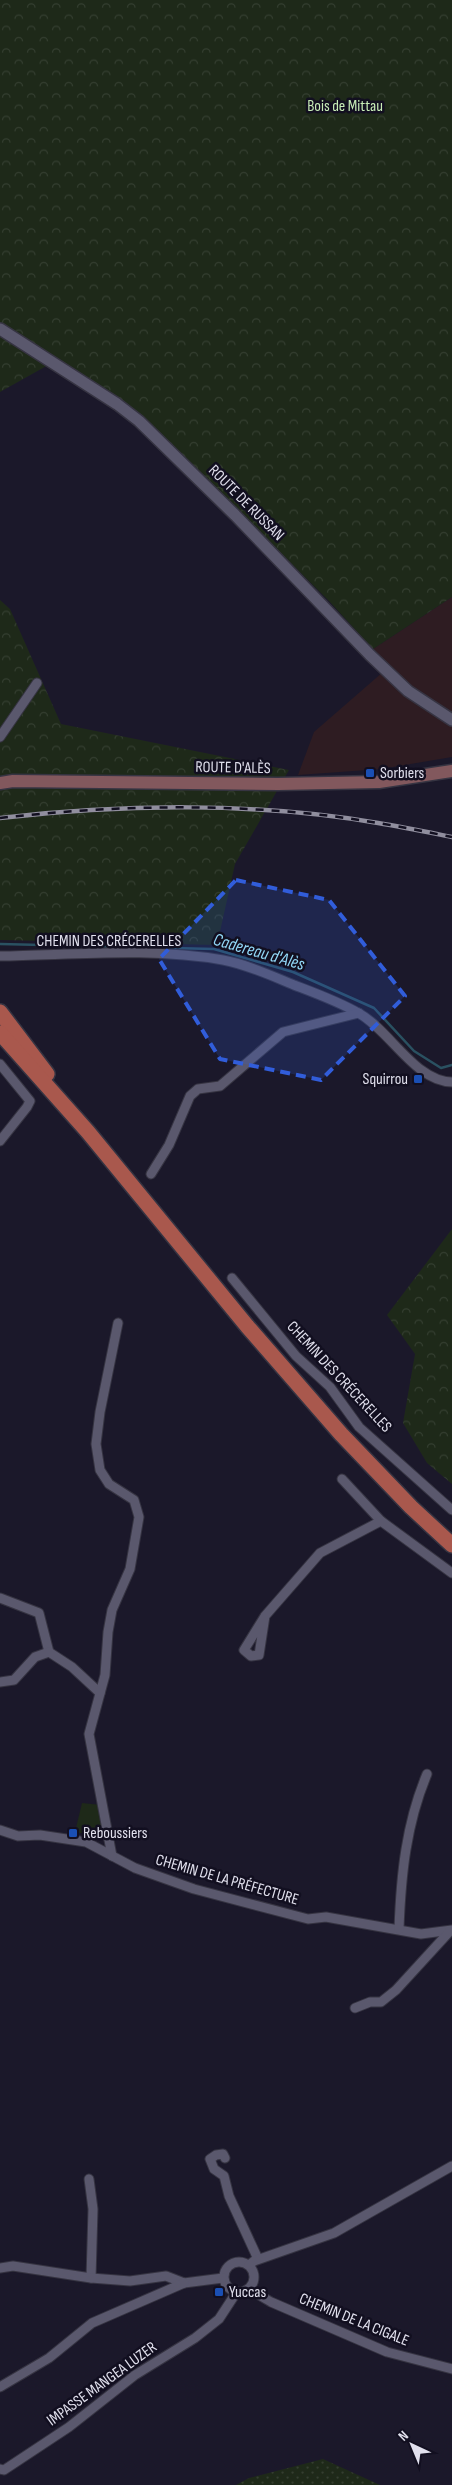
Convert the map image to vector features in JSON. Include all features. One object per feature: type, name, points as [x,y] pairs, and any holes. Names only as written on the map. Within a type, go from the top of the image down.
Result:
[{"type":"main road","name":"ROUTE D'ALÈS","points":[[0,783],[13,781],[278,784],[380,782],[452,771]]},
{"type":"main road","name":"ROUTE D'ALÈS","points":[[0,776],[13,781]]},
{"type":"main road","points":[[0,1012],[51,1079],[88,1132]]},
{"type":"main road","points":[[0,1033],[88,1132],[241,1319],[336,1428],[375,1470],[452,1545]]},
{"type":"street","name":"ROUTE DE RUSSAN","points":[[0,329],[117,404],[138,420],[235,515],[376,661],[408,691],[452,720]]},
{"type":"street","points":[[0,738],[37,683]]},
{"type":"street","name":"CHEMIN DES CRÉCERELLES","points":[[0,956],[158,954],[224,960],[294,985],[359,1013],[386,1034],[427,1074],[452,1082]]},
{"type":"street","points":[[152,1174],[169,1145],[190,1096],[198,1089],[220,1086],[283,1032],[359,1013]]},
{"type":"street","points":[[0,1064],[30,1101],[28,1107],[0,1141]]},
{"type":"street","name":"CHEMIN DES CRÉCERELLES","points":[[232,1278],[296,1356],[330,1387],[360,1427],[452,1510]]},
{"type":"street","points":[[112,1856],[89,1734],[105,1675],[108,1632],[112,1610],[130,1569],[139,1517],[134,1500],[109,1484],[100,1470],[96,1444],[100,1412],[118,1323]]},
{"type":"street","points":[[342,1479],[382,1521],[452,1573]]},
{"type":"street","points":[[265,1616],[320,1553],[382,1521]]},
{"type":"street","points":[[0,1598],[39,1614],[48,1652],[72,1667],[100,1692]]},
{"type":"street","points":[[0,1682],[14,1680],[35,1656],[48,1652]]},
{"type":"street","points":[[399,1929],[405,1849],[416,1799],[427,1774]]},
{"type":"street","name":"CHEMIN DE LA PRÉFECTURE","points":[[0,1830],[18,1836],[40,1835],[86,1842],[135,1868],[194,1889],[308,1918],[326,1917],[421,1934],[451,1931]]},
{"type":"street","points":[[355,2008],[370,2002],[382,2002],[396,1990],[451,1931]]},
{"type":"street","points":[[225,2158],[223,2154],[216,2155],[210,2159],[214,2169],[224,2176],[229,2196],[258,2260]]},
{"type":"street","points":[[249,2265],[254,2274],[253,2285],[249,2289],[236,2293],[229,2290],[223,2278],[224,2270],[235,2262],[249,2265],[258,2260],[334,2233],[452,2166]]},
{"type":"street","points":[[89,2179],[93,2209],[91,2278]]},
{"type":"street","points":[[0,2268],[13,2266],[91,2278],[130,2281],[166,2276],[184,2283]]},
{"type":"street","points":[[0,2387],[49,2358],[92,2323],[184,2283],[223,2278]]},
{"type":"street","name":"CHEMIN DE LA CIGALE","points":[[249,2289],[271,2302],[386,2352],[452,2369]]},
{"type":"street","name":"IMPASSE MANGEA LUZER","points":[[1,2471],[69,2427],[134,2375],[195,2338],[219,2319],[236,2293]]},
{"type":"highlighted area","points":[[236,880],[329,900],[405,996],[321,1080],[220,1059],[159,959]]},
{"type":"shaded area","points":[[452,597],[452,757],[381,769],[298,775],[314,732],[383,672],[373,649]]},
{"type":"green space","name":"Bois de Mittau","points":[[0,0],[452,0],[452,597],[373,649],[329,601],[142,415],[59,359],[0,392]]},
{"type":"green space","points":[[0,600],[10,609],[61,724],[289,770],[235,864],[217,945],[0,940]]},
{"type":"green space","points":[[452,1229],[452,1484],[427,1463],[403,1423],[415,1354],[387,1315]]},
{"type":"green space","points":[[82,1803],[101,1805],[101,1837],[75,1832]]},
{"type":"green space","points":[[323,2459],[380,2485],[236,2485],[249,2478]]},
{"type":"waterway","name":"Cadereau d'Alès","points":[[0,944],[214,949],[293,972],[374,1008],[414,1051],[441,1068],[452,1065]]},
{"type":"railway","points":[[0,818],[93,810],[189,807],[237,808],[332,816],[452,837]]},
{"type":"place","name":"Sorbiers","points":[[370,773]]},
{"type":"place","name":"Squirrou","points":[[418,1079]]},
{"type":"place","name":"Reboussiers","points":[[73,1833]]},
{"type":"place","name":"Yuccas","points":[[219,2292]]}]
